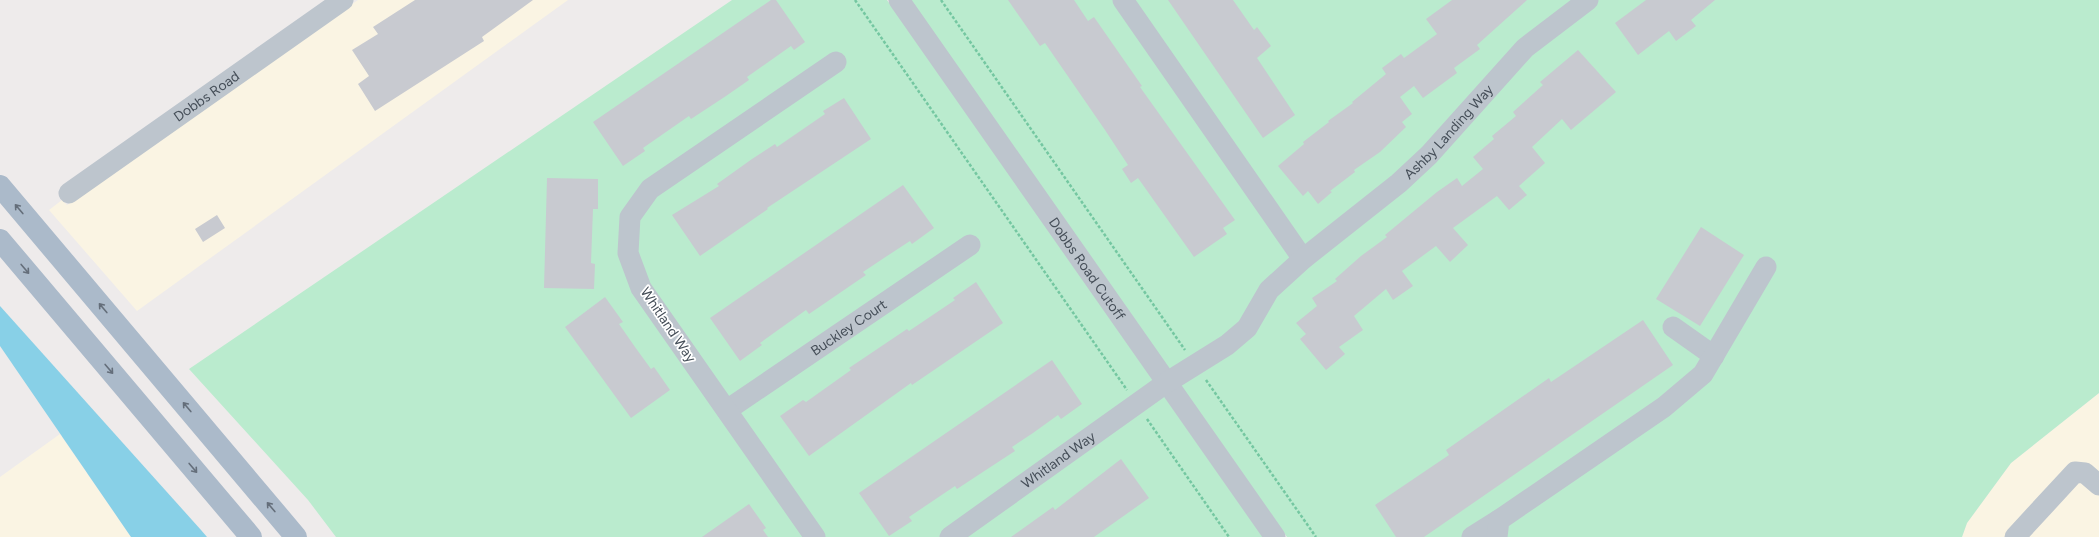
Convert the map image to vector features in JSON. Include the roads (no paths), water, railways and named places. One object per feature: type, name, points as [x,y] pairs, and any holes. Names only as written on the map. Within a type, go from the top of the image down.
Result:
[{"type":"main road","points":[[0,186],[296,537]]},
{"type":"main road","points":[[0,240],[251,537]]},
{"type":"street","name":"Dobbs Road","points":[[69,193],[343,0]]},
{"type":"street","name":"Dobbs Road Cutoff","points":[[899,0],[1275,537]]},
{"type":"street","points":[[1123,0],[1303,259]]},
{"type":"street","name":"Ashby Landing Way","points":[[1166,383],[1227,345],[1247,328],[1269,290],[1303,259],[1399,184],[1429,155],[1525,48],[1588,0]]},
{"type":"street","name":"Whitland Way","points":[[815,537],[641,288],[628,253],[630,217],[650,188],[836,62]]},
{"type":"street","name":"Buckley Court","points":[[727,410],[970,245]]},
{"type":"street","points":[[1472,537],[1498,529],[1664,407],[1703,374],[1766,267]]},
{"type":"street","points":[[1672,328],[1714,356]]},
{"type":"street","name":"Whitland Way","points":[[950,537],[1166,383]]},
{"type":"street","points":[[2015,537],[2075,472],[2085,473],[2099,485]]},
{"type":"water","points":[[0,306],[207,537],[131,537],[0,346]]}]
